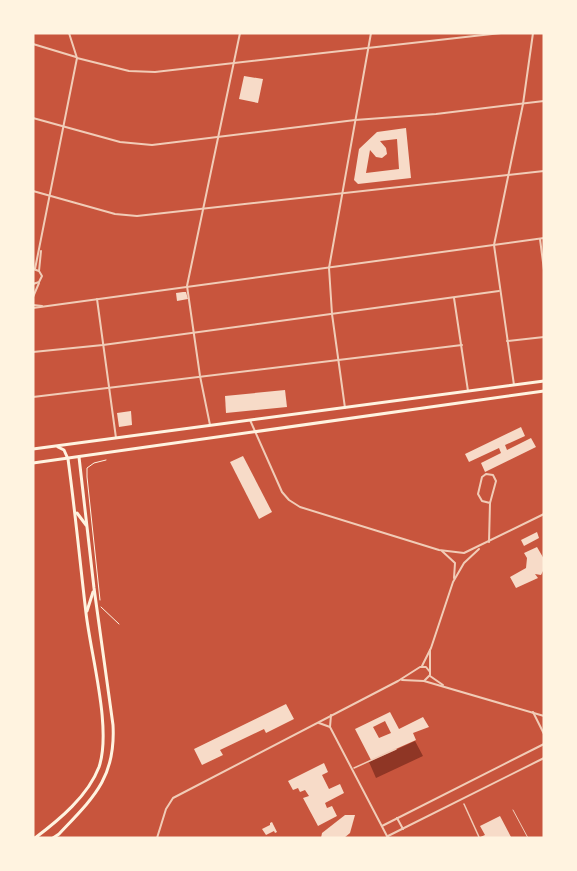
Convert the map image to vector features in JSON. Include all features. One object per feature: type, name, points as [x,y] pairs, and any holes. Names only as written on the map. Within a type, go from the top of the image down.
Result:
[{"type":"main road","points":[[33,449],[544,381]]},
{"type":"main road","points":[[33,463],[544,392]]},
{"type":"main road","points":[[35,838],[73,804],[91,783],[98,767],[105,738],[86,613],[68,459],[64,450],[56,446]]},
{"type":"main road","points":[[53,838],[99,790],[114,748],[79,457]]},
{"type":"main road","points":[[75,512],[87,526]]},
{"type":"main road","points":[[86,613],[94,588]]},
{"type":"main road","points":[[95,674],[106,671]]},
{"type":"street","points":[[39,271],[34,269],[51,197],[77,58],[69,33]]},
{"type":"street","points":[[210,425],[200,376],[187,286],[240,33]]},
{"type":"street","points":[[345,408],[329,267],[371,33]]},
{"type":"street","points":[[33,44],[117,69],[139,73],[501,33]]},
{"type":"street","points":[[514,385],[494,245],[523,104],[533,33]]},
{"type":"street","points":[[33,118],[120,142],[152,145],[355,120],[436,114],[544,101]]},
{"type":"street","points":[[33,191],[115,214],[137,216],[544,171]]},
{"type":"street","points":[[33,307],[542,239],[544,270]]},
{"type":"street","points":[[33,297],[42,276],[39,271],[41,242]]},
{"type":"street","points":[[33,284],[39,282]]},
{"type":"street","points":[[33,352],[103,345],[500,291]]},
{"type":"street","points":[[454,298],[468,391]]},
{"type":"street","points":[[97,299],[116,438]]},
{"type":"street","points":[[507,342],[544,337]]},
{"type":"street","points":[[33,397],[462,345]]},
{"type":"street","points":[[250,420],[282,492],[300,507],[440,550],[464,553],[481,547]]},
{"type":"street","points":[[489,542],[490,503],[496,481],[494,475],[486,474],[482,477],[478,494],[482,501],[490,503]]},
{"type":"street","points":[[440,550],[460,565],[489,542],[544,514]]},
{"type":"street","points":[[453,582],[453,556],[457,552]]},
{"type":"street","points":[[157,838],[166,809],[173,798],[402,680],[422,666],[431,648],[453,582],[465,562],[464,553]]},
{"type":"street","points":[[424,681],[430,674],[431,648]]},
{"type":"street","points":[[422,666],[426,667],[430,674],[448,688]]},
{"type":"street","points":[[418,668],[415,673],[419,680]]},
{"type":"street","points":[[402,680],[424,681],[544,716]]},
{"type":"street","points":[[533,712],[544,734]]},
{"type":"street","points":[[329,716],[330,727],[388,837],[544,758]]},
{"type":"street","points":[[316,723],[330,727]]},
{"type":"street","points":[[382,826],[544,744]]},
{"type":"street","points":[[353,769],[396,749]]},
{"type":"street","points":[[464,804],[479,837]]},
{"type":"street","points":[[397,819],[403,829]]},
{"type":"lane","points":[[513,810],[528,838]]},
{"type":"path","points":[[106,460],[94,463],[87,468],[87,477],[101,607],[119,624]]},
{"type":"shaded area","points":[[415,741],[423,756],[376,778],[369,762]]},
{"type":"building","points":[[244,76],[263,79],[258,103],[239,99]]},
{"type":"building","points":[[406,128],[411,178],[358,184],[354,180],[359,149],[377,132]],"holes":[[[397,139],[399,169],[366,173],[370,150],[376,157],[382,158],[387,154],[386,148],[380,141]]]},
{"type":"building","points":[[186,292],[188,299],[177,301],[176,293]]},
{"type":"building","points":[[285,390],[287,407],[226,413],[225,396]]},
{"type":"building","points":[[131,411],[132,425],[119,427],[117,413]]},
{"type":"building","points":[[521,427],[525,436],[505,445],[507,450],[531,438],[536,447],[485,472],[481,463],[501,453],[499,448],[469,462],[465,454]]},
{"type":"building","points":[[243,456],[272,512],[259,519],[230,462]]},
{"type":"building","points":[[537,532],[539,538],[524,546],[521,540]]},
{"type":"building","points":[[537,547],[544,559],[544,569],[541,575],[535,574],[538,578],[516,588],[510,577],[526,568],[527,558],[524,553]]},
{"type":"building","points":[[286,704],[294,719],[266,733],[264,729],[220,750],[223,755],[202,765],[194,749]]},
{"type":"building","points":[[390,712],[399,729],[423,717],[429,727],[413,733],[416,740],[371,760],[355,729]],"holes":[[[385,721],[391,733],[379,738],[373,727]]]},
{"type":"building","points":[[324,763],[328,772],[322,775],[329,789],[340,784],[344,793],[325,803],[327,808],[332,806],[337,816],[318,826],[303,798],[309,796],[305,790],[300,792],[298,788],[293,790],[288,781]]},
{"type":"building","points":[[345,815],[355,815],[350,833],[344,838],[321,838],[322,833]]},
{"type":"building","points":[[500,816],[511,837],[478,838],[485,835],[480,826]]},
{"type":"building","points":[[272,822],[277,832],[266,835],[262,829]]}]
